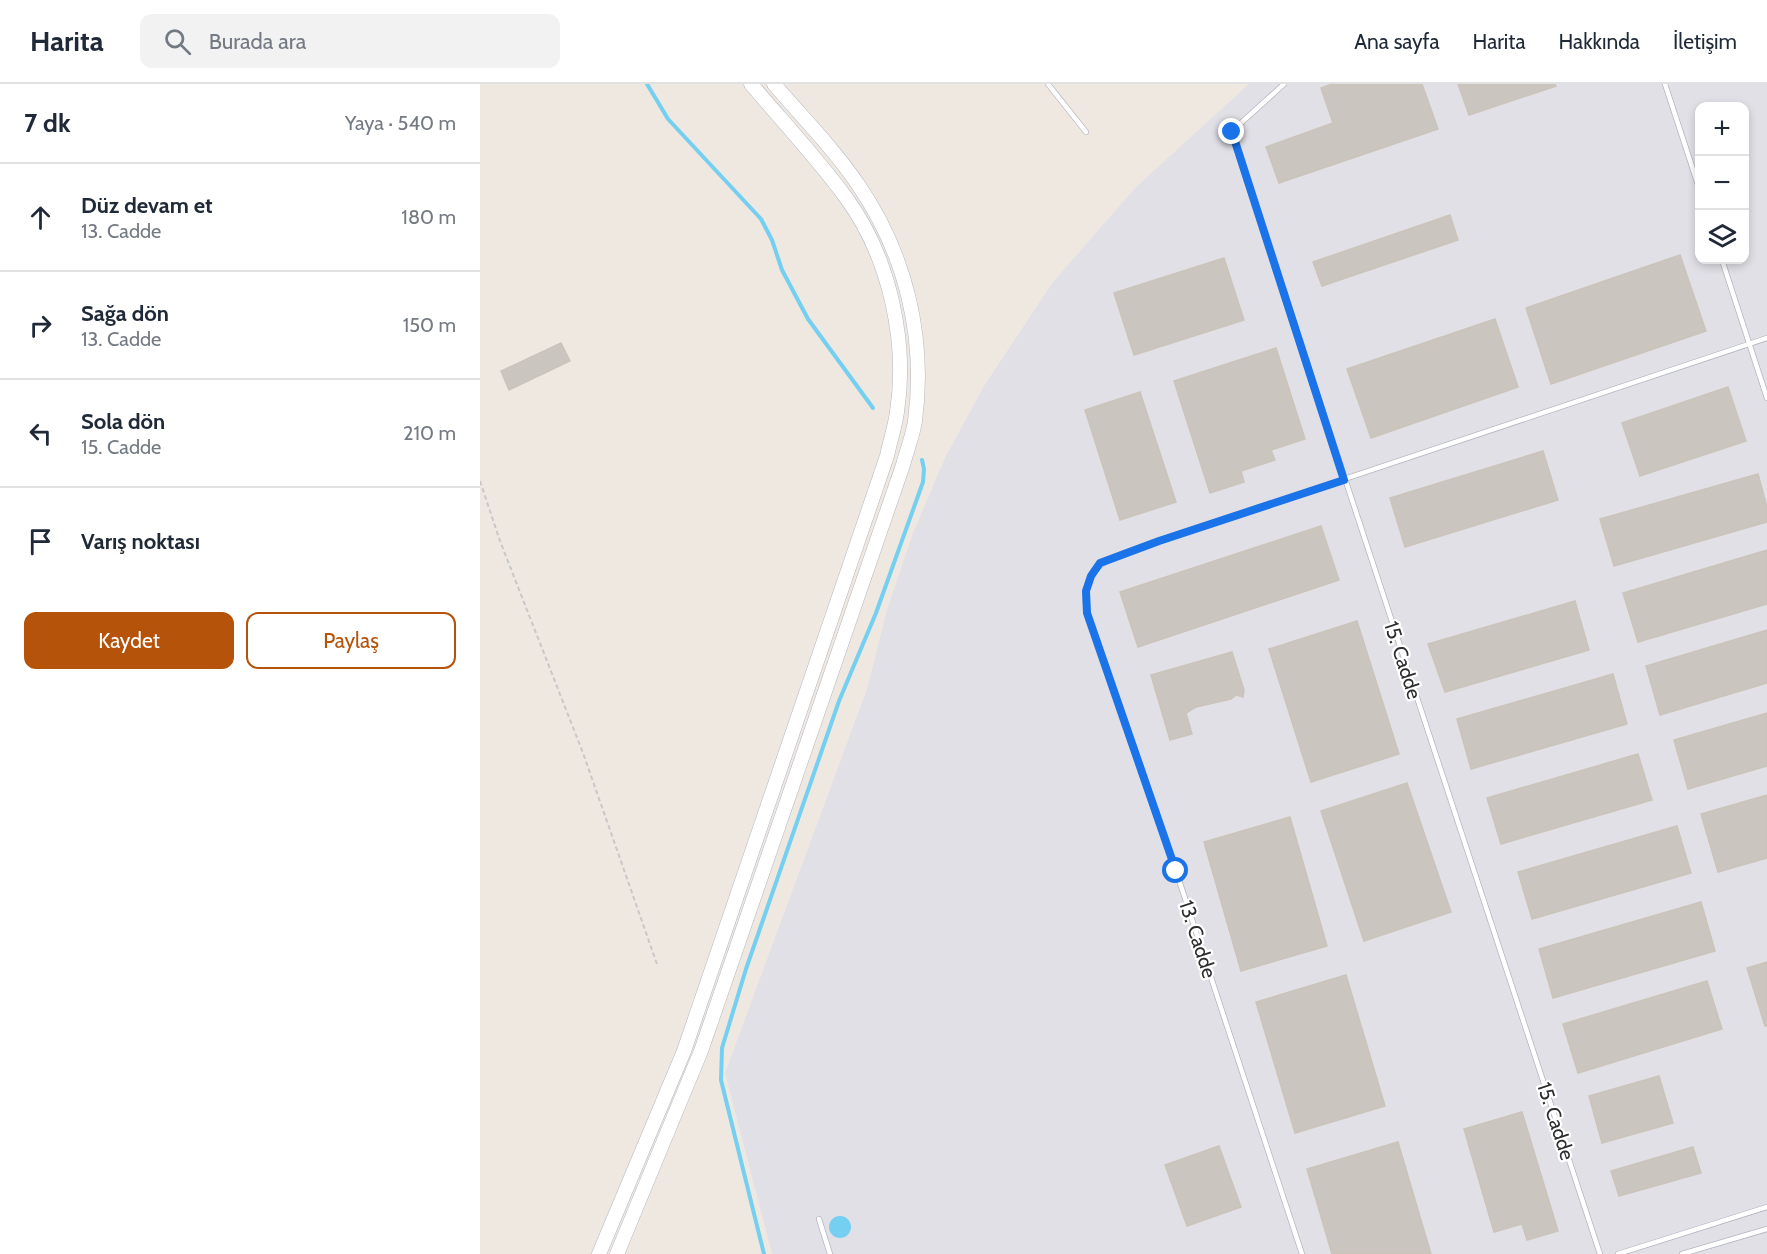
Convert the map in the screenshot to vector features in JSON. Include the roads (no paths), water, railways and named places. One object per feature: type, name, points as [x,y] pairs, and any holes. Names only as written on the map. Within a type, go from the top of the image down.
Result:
[{"type":"street","points":[[599,1254],[684,1052],[887,456],[897,411],[899,356],[891,296],[875,248],[848,200],[751,84]]},
{"type":"street","points":[[617,1254],[701,1051],[903,465],[915,422],[918,371],[913,306],[892,245],[859,185],[774,84]]},
{"type":"lane","points":[[1048,84],[1086,132]]},
{"type":"lane","name":"15. Cadde","points":[[1284,84],[1232,132],[1344,480],[1600,1254]]},
{"type":"lane","points":[[1665,84],[1695,176]]},
{"type":"lane","points":[[1723,264],[1767,399]]},
{"type":"lane","name":"13. Cadde","points":[[1302,1254],[1176,871],[1087,613],[1086,598],[1091,576],[1100,563],[1159,541],[1767,338]]},
{"type":"lane","points":[[1618,1254],[1767,1207]]},
{"type":"lane","points":[[819,1219],[830,1254]]},
{"type":"lane","points":[[1682,1254],[1767,1229]]},
{"type":"water","points":[[840,1216],[848,1219],[851,1227],[848,1235],[840,1238],[832,1235],[829,1227],[832,1219]]},
{"type":"waterway","points":[[647,84],[668,119],[761,219],[772,240],[782,270],[808,319],[873,408]]},
{"type":"waterway","points":[[764,1254],[721,1080],[722,1048],[746,969],[839,701],[876,613],[923,482],[922,460]]}]
